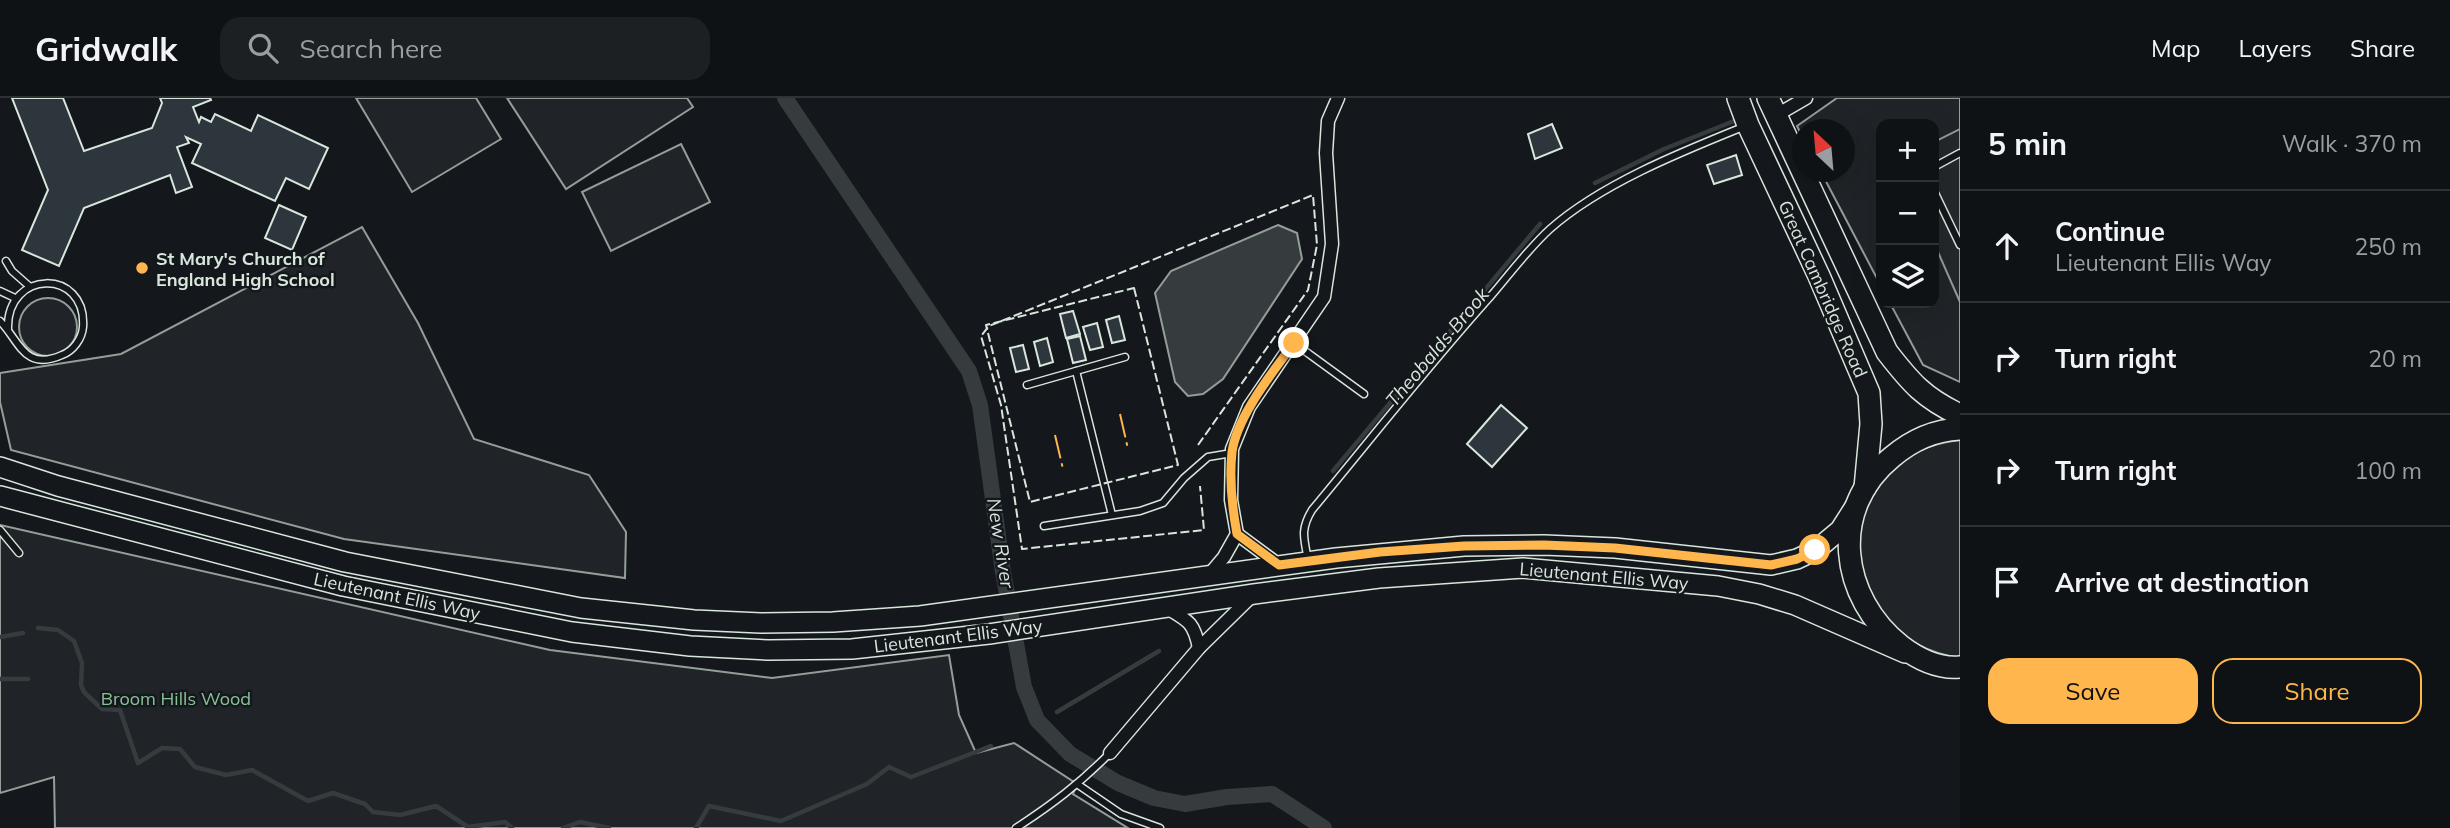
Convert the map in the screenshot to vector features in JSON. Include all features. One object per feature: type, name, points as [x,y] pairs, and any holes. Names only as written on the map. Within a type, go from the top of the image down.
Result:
[{"type":"highway","name":"Great Cambridge Road","points":[[1738,98],[1869,393],[1871,424],[1861,496],[1851,525],[1849,547],[1852,573],[1861,600],[1875,622],[1916,657]]},
{"type":"highway","name":"Great Cambridge Road","points":[[1771,107],[1887,352],[1912,385],[1937,404],[1960,415]]},
{"type":"highway","points":[[1861,496],[1883,464],[1903,448],[1928,435],[1960,429]]},
{"type":"highway","points":[[1916,657],[1956,670]]},
{"type":"main road","name":"Lieutenant Ellis Way","points":[[0,467],[58,486],[345,562],[581,608],[694,620],[761,623],[920,617],[1308,561],[1464,546],[1615,548],[1771,565],[1797,559],[1815,550],[1840,530],[1861,496]]},
{"type":"main road","name":"Lieutenant Ellis Way","points":[[0,496],[343,586],[572,632],[690,646],[768,650],[852,649],[989,634],[1380,578],[1523,568],[1718,586],[1759,594],[1795,605],[1916,657]]},
{"type":"street","points":[[1208,576],[1237,534],[1231,500],[1232,453],[1249,407],[1324,297],[1332,244],[1326,153],[1328,121],[1338,98]]},
{"type":"street","points":[[1771,107],[1806,98]]},
{"type":"street","points":[[1237,534],[1279,565]]},
{"type":"street","points":[[1106,757],[1199,648],[1254,594]]},
{"type":"street","points":[[1167,608],[1191,623],[1196,631],[1199,648]]},
{"type":"lane","points":[[1308,561],[1303,534],[1304,523],[1312,510],[1470,319],[1550,229],[1588,202],[1635,175],[1748,125]]},
{"type":"lane","points":[[1939,164],[1960,153]]},
{"type":"lane","points":[[1939,201],[1960,245]]},
{"type":"lane","points":[[6,261],[12,271],[29,286]]},
{"type":"lane","points":[[0,321],[23,352],[33,358],[46,360],[66,354],[76,345],[83,331],[83,312],[73,294],[62,286],[50,283],[29,286],[15,298],[8,316],[8,330]]},
{"type":"lane","points":[[0,290],[15,298]]},
{"type":"lane","points":[[1294,343],[1364,394]]},
{"type":"lane","points":[[1027,384],[1125,357]]},
{"type":"lane","points":[[1076,371],[1112,515]]},
{"type":"lane","points":[[1044,526],[1140,511],[1164,503],[1184,478],[1208,457],[1232,453]]},
{"type":"lane","points":[[0,530],[19,553]]},
{"type":"lane","points":[[1016,828],[1088,777],[1106,757]]},
{"type":"lane","points":[[1077,784],[1121,814],[1160,828]]},
{"type":"green space","points":[[356,98],[476,98],[501,139],[412,192]]},
{"type":"green space","points":[[507,98],[687,98],[693,107],[566,189]]},
{"type":"green space","points":[[1837,98],[1960,98],[1960,382],[1923,365],[1893,308],[1939,308],[1939,119],[1876,119],[1876,276],[1826,182],[1855,182],[1855,119],[1807,119]]},
{"type":"green space","points":[[681,144],[710,202],[611,251],[582,192]]},
{"type":"green space","points":[[362,227],[418,323],[474,439],[589,475],[626,532],[625,578],[344,539],[11,450],[0,402],[0,373],[121,354]]},
{"type":"green space","points":[[48,298],[59,300],[72,311],[77,327],[75,338],[64,351],[48,356],[37,354],[24,343],[19,327],[21,316],[32,303]]},
{"type":"green space","points":[[1960,440],[1960,658],[1916,643],[1885,617],[1866,584],[1859,547],[1866,510],[1885,477],[1916,453]]},
{"type":"green space","name":"Broom Hills Wood","points":[[0,525],[550,650],[772,678],[949,655],[959,715],[976,753],[1014,743],[1077,784],[1073,794],[1128,828],[55,828],[54,777],[0,793]]},
{"type":"shaded area","points":[[1960,129],[1960,302],[1939,254],[1939,140]]},
{"type":"shaded area","points":[[1278,225],[1297,233],[1302,259],[1223,379],[1203,394],[1188,396],[1175,382],[1155,293],[1171,271]]},
{"type":"building","points":[[12,98],[63,98],[84,151],[152,128],[162,103],[160,98],[210,98],[211,100],[193,107],[199,122],[201,117],[211,122],[215,114],[251,131],[258,115],[328,148],[309,189],[286,178],[275,201],[192,163],[201,144],[186,137],[189,143],[177,147],[192,187],[176,193],[170,175],[84,208],[59,266],[22,250],[48,190]]},
{"type":"building","points":[[1552,124],[1562,148],[1535,159],[1528,134]]},
{"type":"building","points":[[1736,155],[1742,175],[1714,184],[1707,165]]},
{"type":"building","points":[[279,205],[306,217],[292,250],[265,238]]},
{"type":"building","points":[[1073,311],[1080,334],[1066,338],[1060,314]]},
{"type":"building","points":[[1119,316],[1125,340],[1112,343],[1106,320]]},
{"type":"building","points":[[1097,323],[1103,347],[1090,350],[1083,327]]},
{"type":"building","points":[[1080,336],[1086,360],[1073,363],[1067,339]]},
{"type":"building","points":[[1047,338],[1053,362],[1040,366],[1034,342]]},
{"type":"building","points":[[1023,345],[1029,369],[1016,372],[1010,348]]},
{"type":"building","points":[[1501,405],[1527,428],[1492,467],[1467,444]]},
{"type":"waterway","name":"New River","points":[[785,98],[969,371],[980,405],[1003,572],[1024,687],[1037,720],[1070,754],[1118,783],[1154,798],[1185,804],[1227,797],[1272,794],[1324,828]]},
{"type":"waterway","name":"Theobalds Brook","points":[[1595,183],[1664,149],[1734,121]]},
{"type":"waterway","name":"Theobalds Brook","points":[[1333,471],[1540,224]]},
{"type":"waterway","name":"Theobalds Brook","points":[[38,628],[58,630],[74,641],[82,663],[81,685],[84,692],[102,709],[120,710],[138,763],[162,748],[180,749],[195,767],[226,775],[252,770],[308,801],[333,793],[365,804],[373,812],[400,815],[436,806],[468,827],[505,822],[512,828]]},
{"type":"waterway","name":"Theobalds Brook","points":[[0,637],[23,633]]},
{"type":"waterway","name":"Theobalds Brook","points":[[1057,712],[1159,651]]},
{"type":"waterway","points":[[0,679],[28,679]]},
{"type":"waterway","name":"Theobalds Brook","points":[[696,828],[709,806],[781,821],[867,784],[889,767],[911,777],[991,746]]},
{"type":"waterway","name":"Theobalds Brook","points":[[563,828],[580,822],[609,828]]},
{"type":"fence","points":[[1198,445],[1308,290],[1317,245],[1313,195],[989,326],[981,336],[1001,405],[1022,549],[1204,530],[1200,486]]},
{"type":"fence","points":[[1134,288],[1178,465],[1030,502],[986,325],[1134,288]]},
{"type":"power","points":[[1120,414],[1128,449]]},
{"type":"power","points":[[1055,435],[1063,469]]},
{"type":"place","name":"St Mary's Church of England High School","points":[[142,268]]},
{"type":"route","points":[[1294,343],[1249,407],[1232,449],[1231,500],[1237,534],[1279,565],[1380,552],[1464,546],[1615,548],[1771,565],[1797,559],[1815,550]]}]
